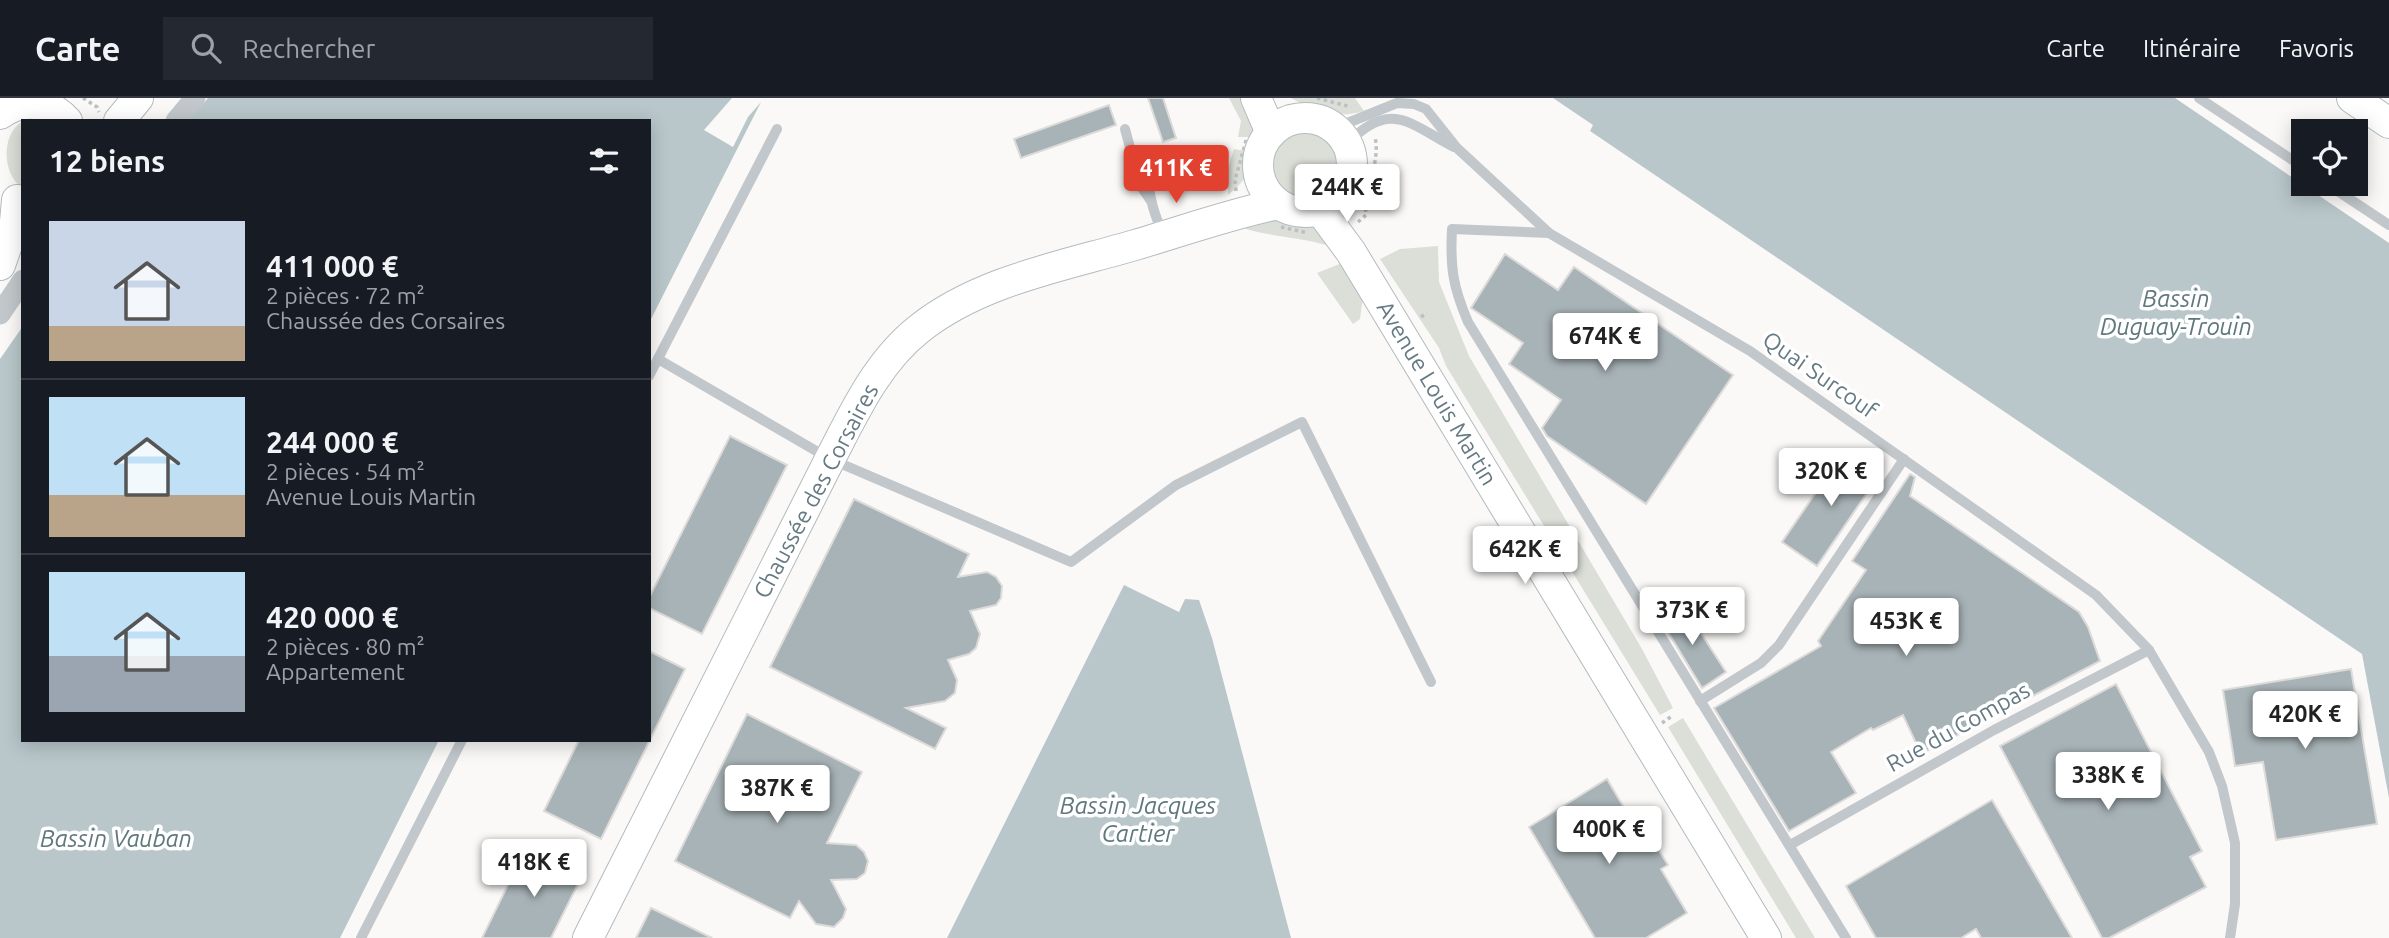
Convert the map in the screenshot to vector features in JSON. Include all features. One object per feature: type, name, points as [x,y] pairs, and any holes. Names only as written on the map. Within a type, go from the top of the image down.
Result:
[{"type":"street","points":[[112,119],[138,98]]},
{"type":"street","points":[[178,119],[195,98]]},
{"type":"street","points":[[1256,98],[1281,117],[1325,122],[1338,131],[1347,144],[1352,164],[1346,189],[1338,200],[1320,210],[1298,212],[1278,204],[1269,195],[1259,174],[1260,150],[1281,117]]},
{"type":"street","points":[[2351,98],[2389,124]]},
{"type":"street","points":[[0,114],[24,104],[50,108]]},
{"type":"street","name":"Chaussée des Corsaires","points":[[1205,221],[1259,174]]},
{"type":"street","points":[[0,265],[15,222],[13,198]]},
{"type":"street","name":"Chaussée des Corsaires","points":[[588,938],[830,459],[878,373],[898,349],[937,316],[1013,281],[1205,221],[1278,204]]},
{"type":"street","name":"Avenue Louis Martin","points":[[1320,210],[1358,263],[1766,938]]},
{"type":"street","points":[[0,314],[21,283]]},
{"type":"lane","points":[[2199,98],[2291,159]]},
{"type":"lane","points":[[1325,122],[1345,124],[1386,105],[1414,104],[1434,117],[1457,148]]},
{"type":"lane","points":[[1347,144],[1386,117],[1403,116],[1457,148]]},
{"type":"lane","points":[[1125,128],[1133,150],[1132,163],[1141,188],[1151,201],[1164,236]]},
{"type":"lane","points":[[651,372],[777,129]]},
{"type":"lane","name":"Quai Surcouf","points":[[1457,148],[1549,233],[1750,351],[2096,594],[2149,650],[2209,752],[2222,786],[2235,843],[2237,869],[2230,938]]},
{"type":"lane","points":[[2345,196],[2389,225]]},
{"type":"lane","points":[[1549,233],[1452,229],[1450,261],[1453,288],[1468,322],[1846,938]]},
{"type":"lane","points":[[658,359],[830,459],[1071,562],[1176,485],[1302,422],[1431,682]]},
{"type":"lane","points":[[1700,701],[1761,663],[1779,645],[1904,459]]},
{"type":"lane","name":"Rue du Compas","points":[[1790,845],[1994,730],[2149,650]]},
{"type":"lane","points":[[361,938],[461,742]]},
{"type":"path","points":[[83,98],[110,119]]},
{"type":"path","points":[[1421,317],[1427,313]]},
{"type":"shaded area","points":[[1229,98],[1251,98],[1259,114],[1256,137],[1238,137],[1241,121]]},
{"type":"shaded area","points":[[1291,98],[1355,98],[1364,111],[1327,113]]},
{"type":"shaded area","points":[[21,122],[21,186],[10,172],[7,161],[9,139]]},
{"type":"shaded area","points":[[1308,130],[1328,136],[1338,146],[1344,166],[1338,186],[1328,196],[1308,202],[1288,196],[1278,186],[1272,166],[1278,146],[1288,136]]},
{"type":"shaded area","points":[[1234,149],[1252,152],[1246,176],[1228,195],[1227,172]]},
{"type":"shaded area","points":[[1273,216],[1312,226],[1336,240],[1326,245],[1264,233],[1243,228],[1239,220]]},
{"type":"shaded area","points":[[1438,246],[1439,282],[1469,356],[1642,649],[1673,708],[1660,715],[1446,366],[1439,348],[1380,259],[1400,249]]},
{"type":"shaded area","points":[[1347,261],[1364,289],[1360,319],[1353,324],[1317,273]]},
{"type":"shaded area","points":[[1683,718],[1815,938],[1796,938],[1668,727]]},
{"type":"water","points":[[208,98],[732,98],[704,130],[733,147],[748,117],[761,102],[651,319],[651,119],[191,119]]},
{"type":"water","name":"Bassin Duguay-Trouin","points":[[1553,98],[2175,98],[2291,177],[2291,196],[2320,196],[2389,243],[2389,798],[2362,654],[1590,131],[1593,125]]},
{"type":"water","name":"Bassin Vauban","points":[[21,329],[21,742],[438,742],[340,938],[0,938],[0,359]]},
{"type":"water","name":"Bassin Jacques Cartier","points":[[1124,585],[1179,612],[1185,599],[1199,600],[1212,638],[1291,938],[947,938]]},
{"type":"building","points":[[1148,98],[1163,98],[1176,138],[1163,142]]},
{"type":"building","points":[[1109,105],[1116,125],[1021,158],[1014,139]]},
{"type":"building","points":[[1505,254],[1558,290],[1574,267],[1733,375],[1646,504],[1547,436],[1542,428],[1561,400],[1509,364],[1523,343],[1471,308]]},
{"type":"building","points":[[730,436],[787,465],[702,634],[651,609],[651,594]]},
{"type":"building","points":[[1845,450],[1880,474],[1817,566],[1782,542]]},
{"type":"building","points":[[1910,474],[1915,477],[1910,496],[2079,612],[2088,627],[2100,661],[1921,754],[1903,715],[1873,730],[1871,728],[1831,752],[1856,793],[1789,831],[1714,708],[1821,646],[1818,641],[1866,570],[1852,561]]},
{"type":"building","points":[[854,499],[969,554],[958,577],[987,572],[996,577],[1002,586],[1001,598],[996,605],[970,611],[980,634],[976,648],[969,654],[948,660],[957,680],[955,693],[945,701],[906,708],[946,728],[935,749],[770,667]]},
{"type":"building","points":[[1675,604],[1689,627],[1695,624],[1726,672],[1702,688],[1657,614]]},
{"type":"building","points":[[651,652],[685,669],[651,738]]},
{"type":"building","points":[[2351,669],[2377,824],[2276,840],[2263,762],[2235,766],[2223,690]]},
{"type":"building","points":[[2116,684],[2202,851],[2190,857],[2206,887],[2109,938],[2102,938],[2000,746]]},
{"type":"building","points":[[747,714],[862,772],[827,843],[856,845],[864,852],[868,861],[865,873],[857,879],[831,880],[846,909],[843,918],[834,927],[816,924],[799,901],[790,918],[675,861]]},
{"type":"building","points":[[578,742],[649,742],[601,839],[544,811]]},
{"type":"building","points":[[1607,779],[1633,823],[1640,820],[1668,865],[1661,869],[1687,913],[1646,938],[1595,938],[1529,827]]},
{"type":"building","points":[[1992,800],[2072,938],[1981,938],[1976,929],[1961,938],[1876,938],[1846,886]]},
{"type":"building","points":[[527,846],[583,874],[551,938],[482,938]]},
{"type":"building","points":[[651,908],[712,938],[636,938]]}]
